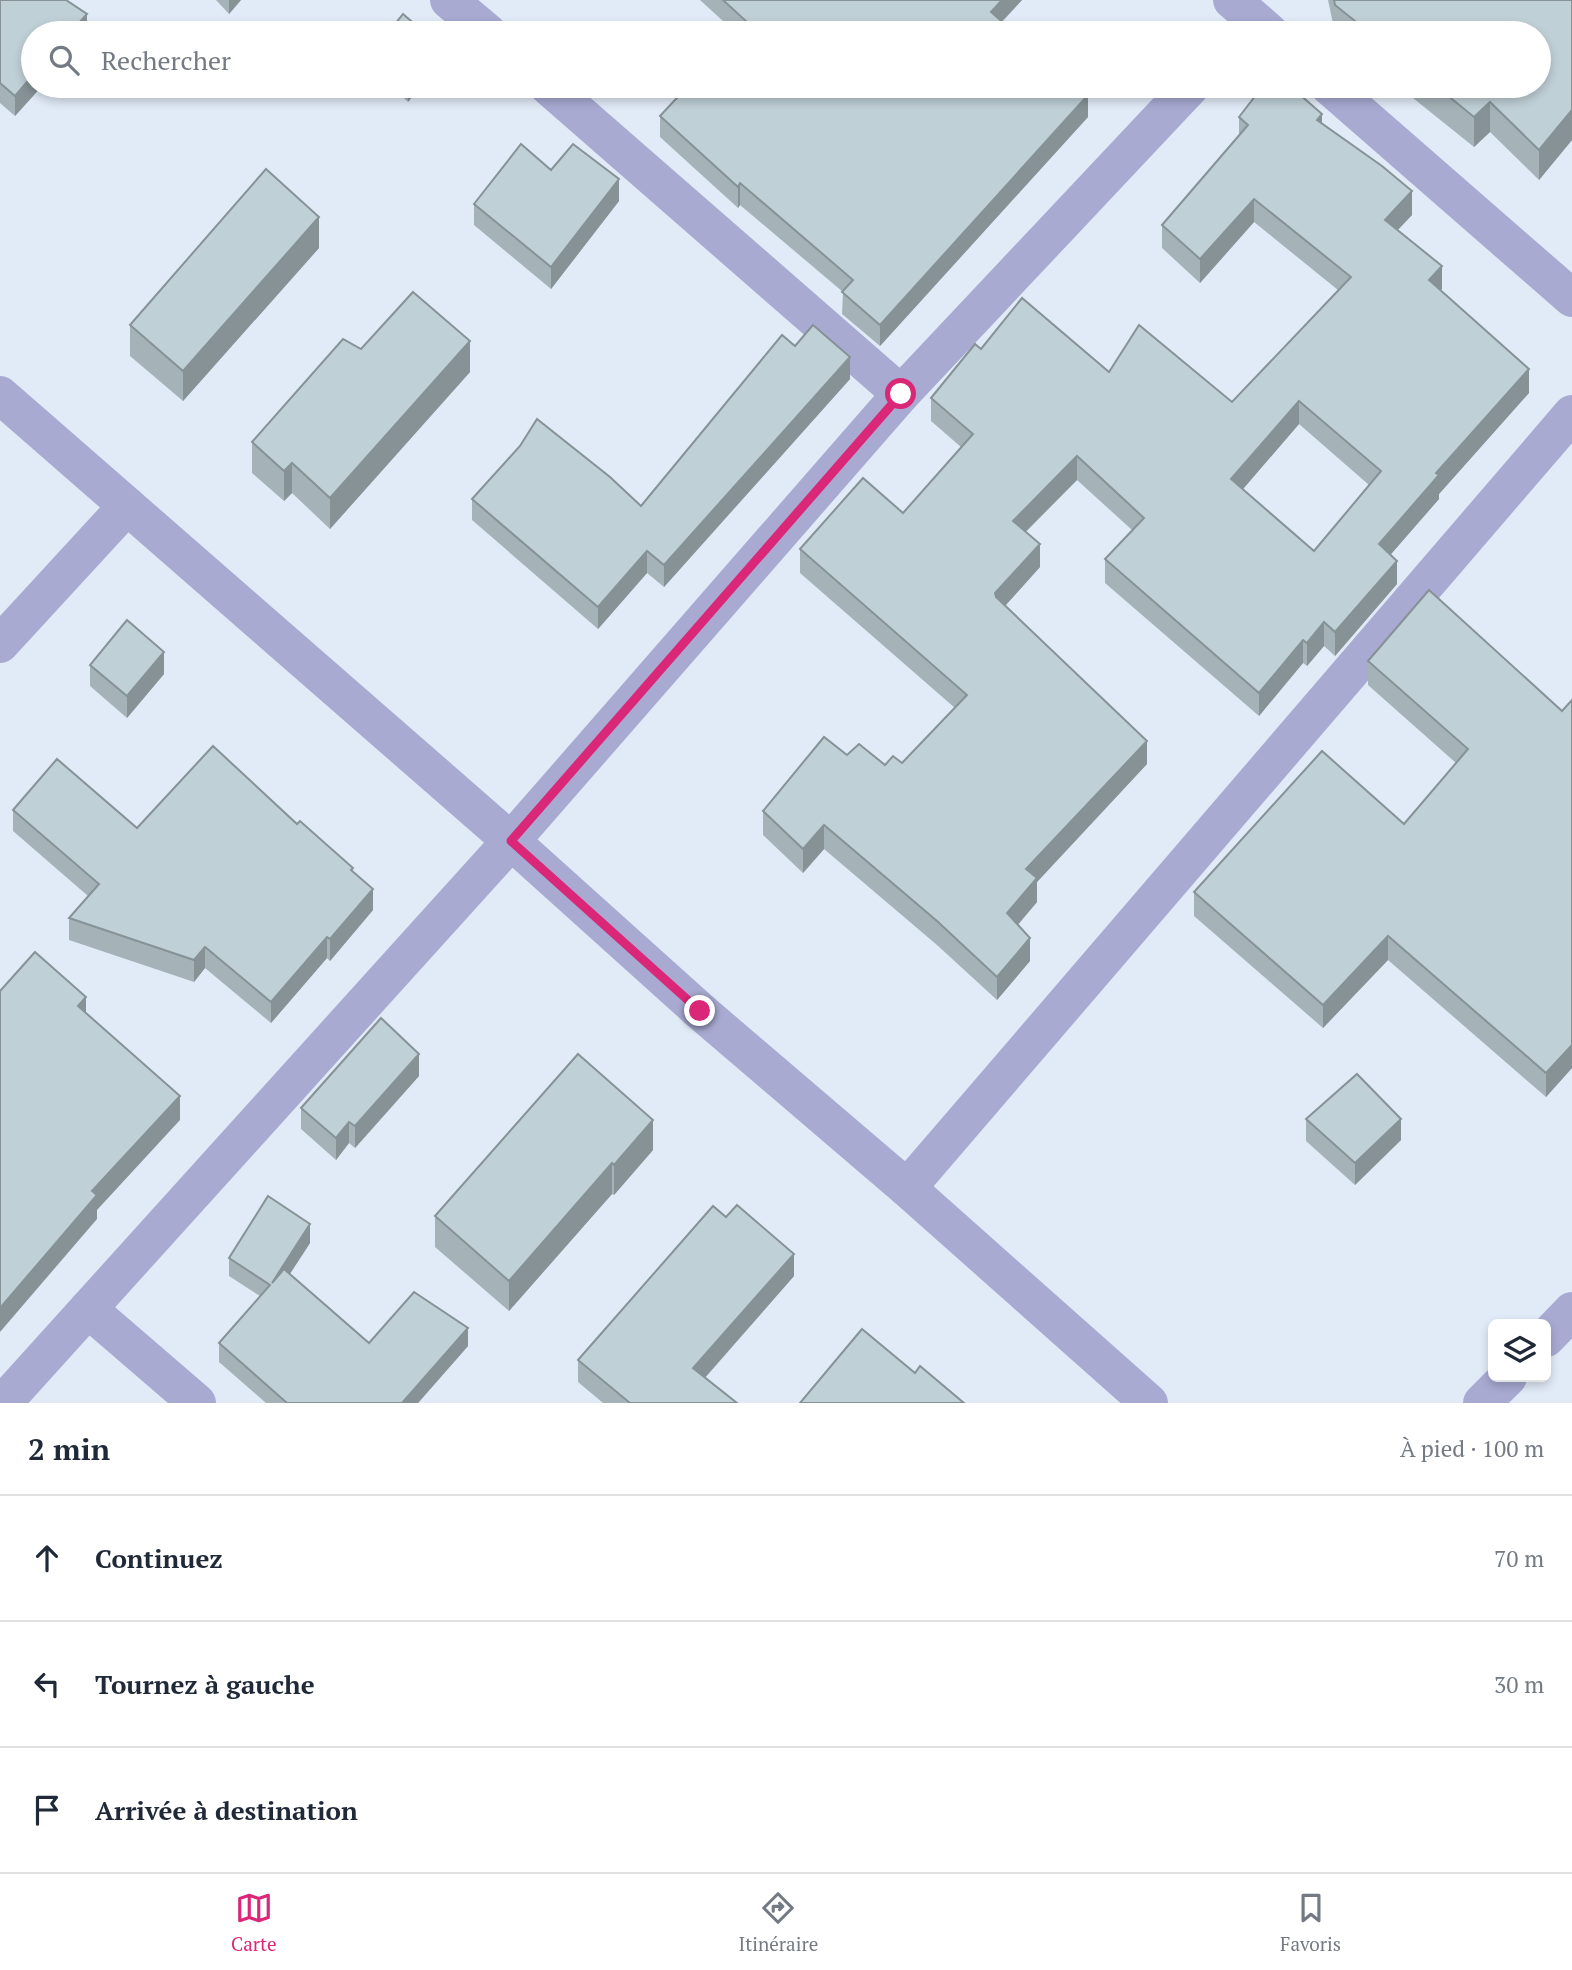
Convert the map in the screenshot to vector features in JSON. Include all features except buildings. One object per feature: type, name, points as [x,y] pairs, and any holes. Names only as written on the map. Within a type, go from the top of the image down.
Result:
[{"type":"street","points":[[449,0],[474,21]]},
{"type":"street","points":[[562,98],[901,394]]},
{"type":"street","points":[[3,1403],[511,841],[901,394],[1180,98]]},
{"type":"street","points":[[1343,98],[1572,298]]},
{"type":"street","points":[[0,394],[1149,1403]]},
{"type":"street","points":[[907,1188],[1572,414]]},
{"type":"street","points":[[0,644],[127,506]]},
{"type":"street","points":[[88,1309],[197,1403]]},
{"type":"street","points":[[1551,1333],[1572,1311]]},
{"type":"street","points":[[1482,1403],[1503,1382]]},
{"type":"route","points":[[700,1011],[511,841],[901,394]]}]
